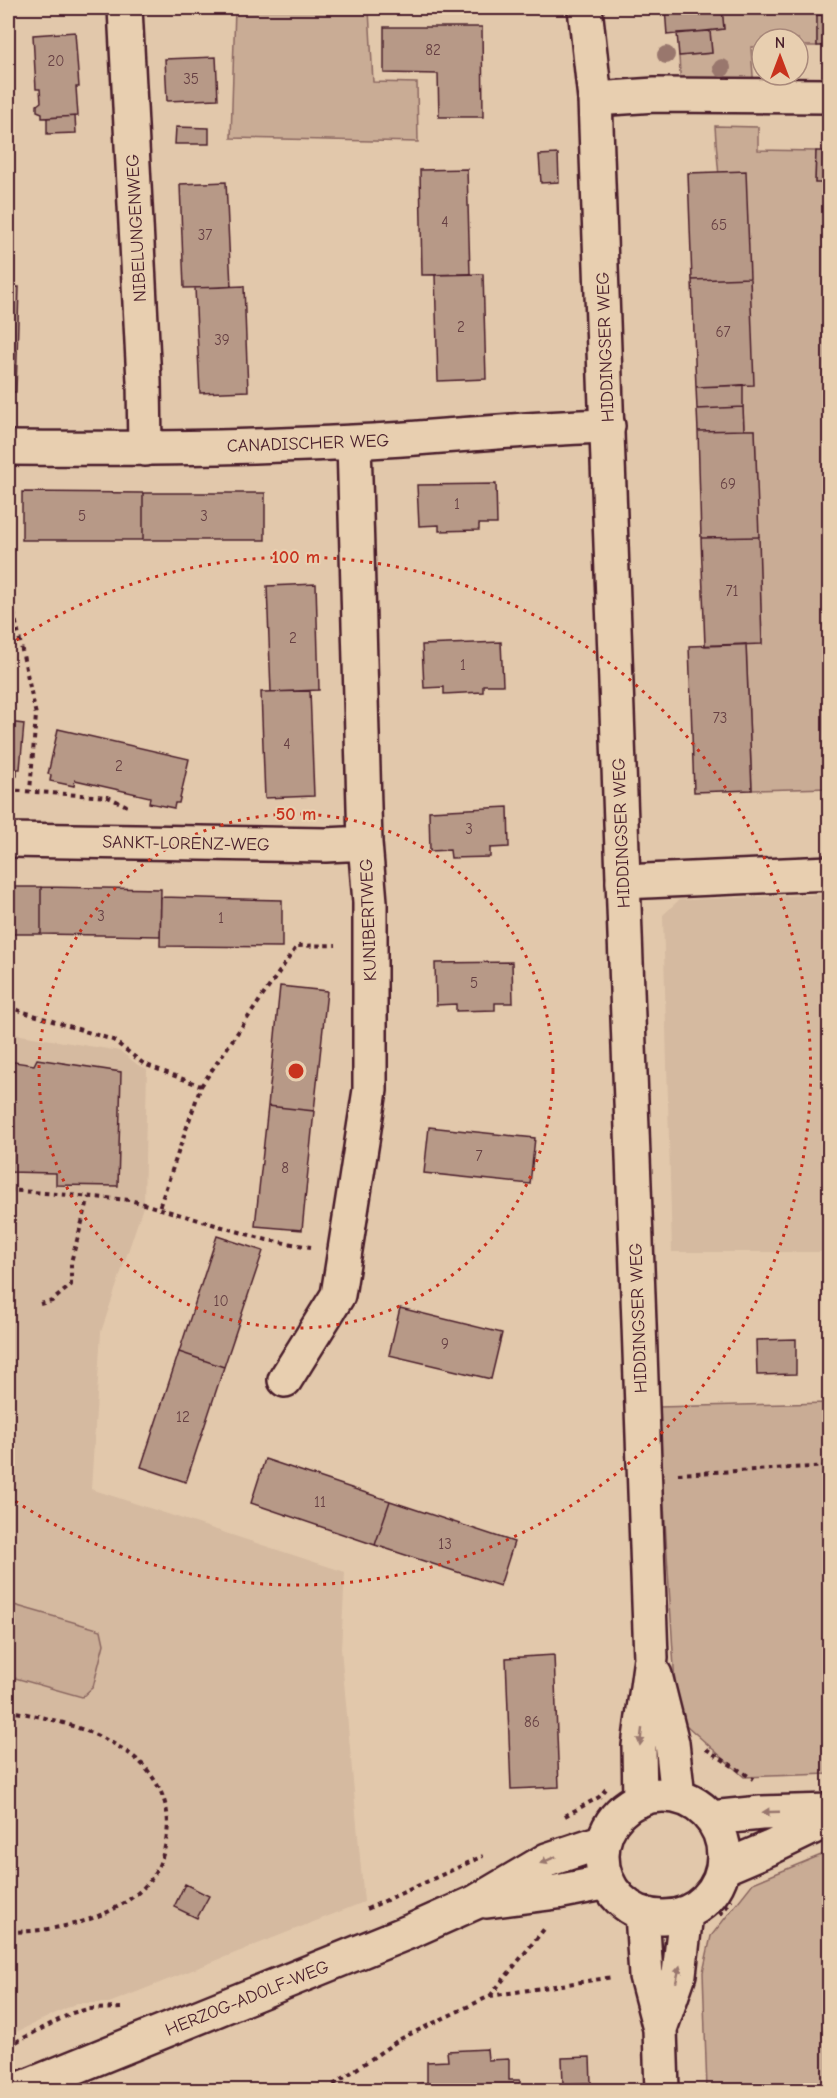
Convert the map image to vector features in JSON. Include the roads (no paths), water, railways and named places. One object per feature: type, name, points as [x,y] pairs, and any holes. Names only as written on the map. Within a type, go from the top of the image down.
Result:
[{"type":"main road","name":"NIBELUNGENWEG","points":[[125,8],[144,381],[145,449]]},
{"type":"main road","name":"HIDDINGSER WEG","points":[[585,8],[595,99],[651,1658],[639,1746],[640,1800]]},
{"type":"main road","points":[[595,99],[655,95],[830,96]]},
{"type":"main road","name":"CANADISCHER WEG","points":[[8,448],[145,449],[354,442],[608,426]]},
{"type":"main road","name":"KUNIBERTWEG","points":[[285,1380],[338,1295],[370,1090],[370,902],[365,843],[354,442]]},
{"type":"main road","name":"SANKT-LORENZ-WEG","points":[[8,840],[326,845],[365,843]]},
{"type":"main road","points":[[623,882],[830,873]]},
{"type":"main road","name":"HIDDINGSER WEG","points":[[651,1658],[672,1743],[678,1797]]},
{"type":"main road","points":[[699,1918],[666,1917],[642,1913],[622,1901],[608,1882],[602,1862],[604,1841],[617,1816],[640,1800],[658,1795],[678,1797],[697,1805],[711,1818],[720,1834],[731,1880]]},
{"type":"main road","points":[[711,1818],[761,1813],[830,1811]]},
{"type":"main road","points":[[660,2030],[703,1902],[716,1887],[731,1880],[770,1848],[830,1819]]},
{"type":"main road","name":"HERZOG-ADOLF-WEG","points":[[18,2091],[411,1931],[476,1902],[547,1860],[604,1841]]},
{"type":"main road","name":"HERZOG-ADOLF-WEG","points":[[476,1902],[556,1892],[608,1882]]},
{"type":"main road","points":[[642,1913],[646,1976],[660,2030],[662,2091]]}]
